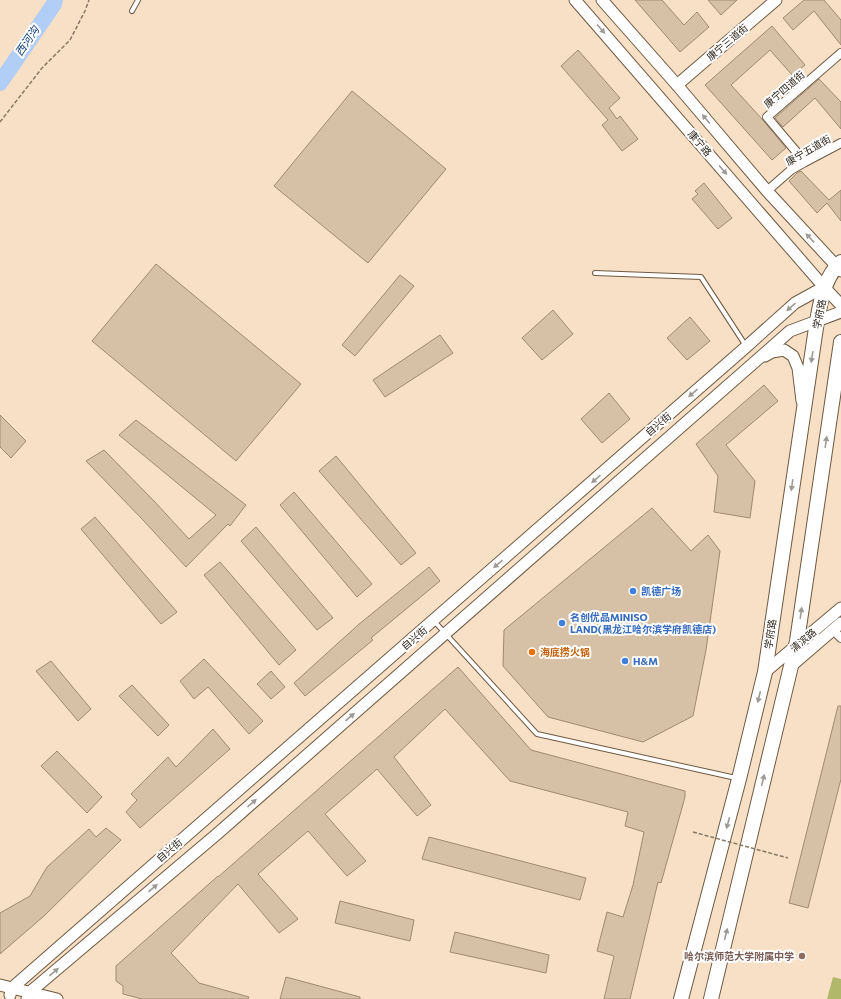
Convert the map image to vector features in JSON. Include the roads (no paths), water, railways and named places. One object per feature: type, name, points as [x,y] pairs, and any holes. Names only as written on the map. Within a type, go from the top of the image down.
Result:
[{"type":"highway","name":"学府路","points":[[682,999],[739,779],[764,672],[817,321],[824,287],[839,266]]},
{"type":"highway","points":[[711,999],[796,646],[841,342]]},
{"type":"main road","name":"康宁路","points":[[575,0],[841,305]]},
{"type":"main road","name":"康宁路","points":[[602,0],[677,84],[767,191],[839,266]]},
{"type":"main road","name":"康宁三道街","points":[[677,84],[776,0]]},
{"type":"main road","name":"自兴街","points":[[7,992],[746,347],[794,303],[824,287]]},
{"type":"main road","name":"自兴街","points":[[27,997],[217,834],[790,332],[841,312]]},
{"type":"main road","points":[[755,362],[772,352],[784,350],[793,356],[798,368],[803,412]]},
{"type":"main road","name":"清滨路","points":[[764,672],[841,608]]},
{"type":"main road","name":"清滨路","points":[[791,666],[838,630]]},
{"type":"main road","points":[[0,985],[7,992],[27,997],[57,999]]},
{"type":"street","name":"康宁四道街","points":[[804,162],[767,117],[841,53]]},
{"type":"street","name":"康宁五道街","points":[[767,191],[791,170],[841,143]]},
{"type":"lane","points":[[132,11],[138,0]]},
{"type":"lane","points":[[595,273],[700,277],[746,347]]},
{"type":"lane","points":[[433,620],[538,734],[739,779]]},
{"type":"waterway","name":"西河沟","points":[[0,83],[54,4],[55,0]]},
{"type":"place","name":"凯德广场","points":[[633,591]]},
{"type":"place","name":"名创优品MINISO LAND(黑龙江哈尔滨学府凯德店)","points":[[562,623]]},
{"type":"place","name":"海底捞火锅","points":[[532,652]]},
{"type":"place","name":"H&M","points":[[625,661]]},
{"type":"place","name":"哈尔滨师范大学附属中学","points":[[802,956]]}]
